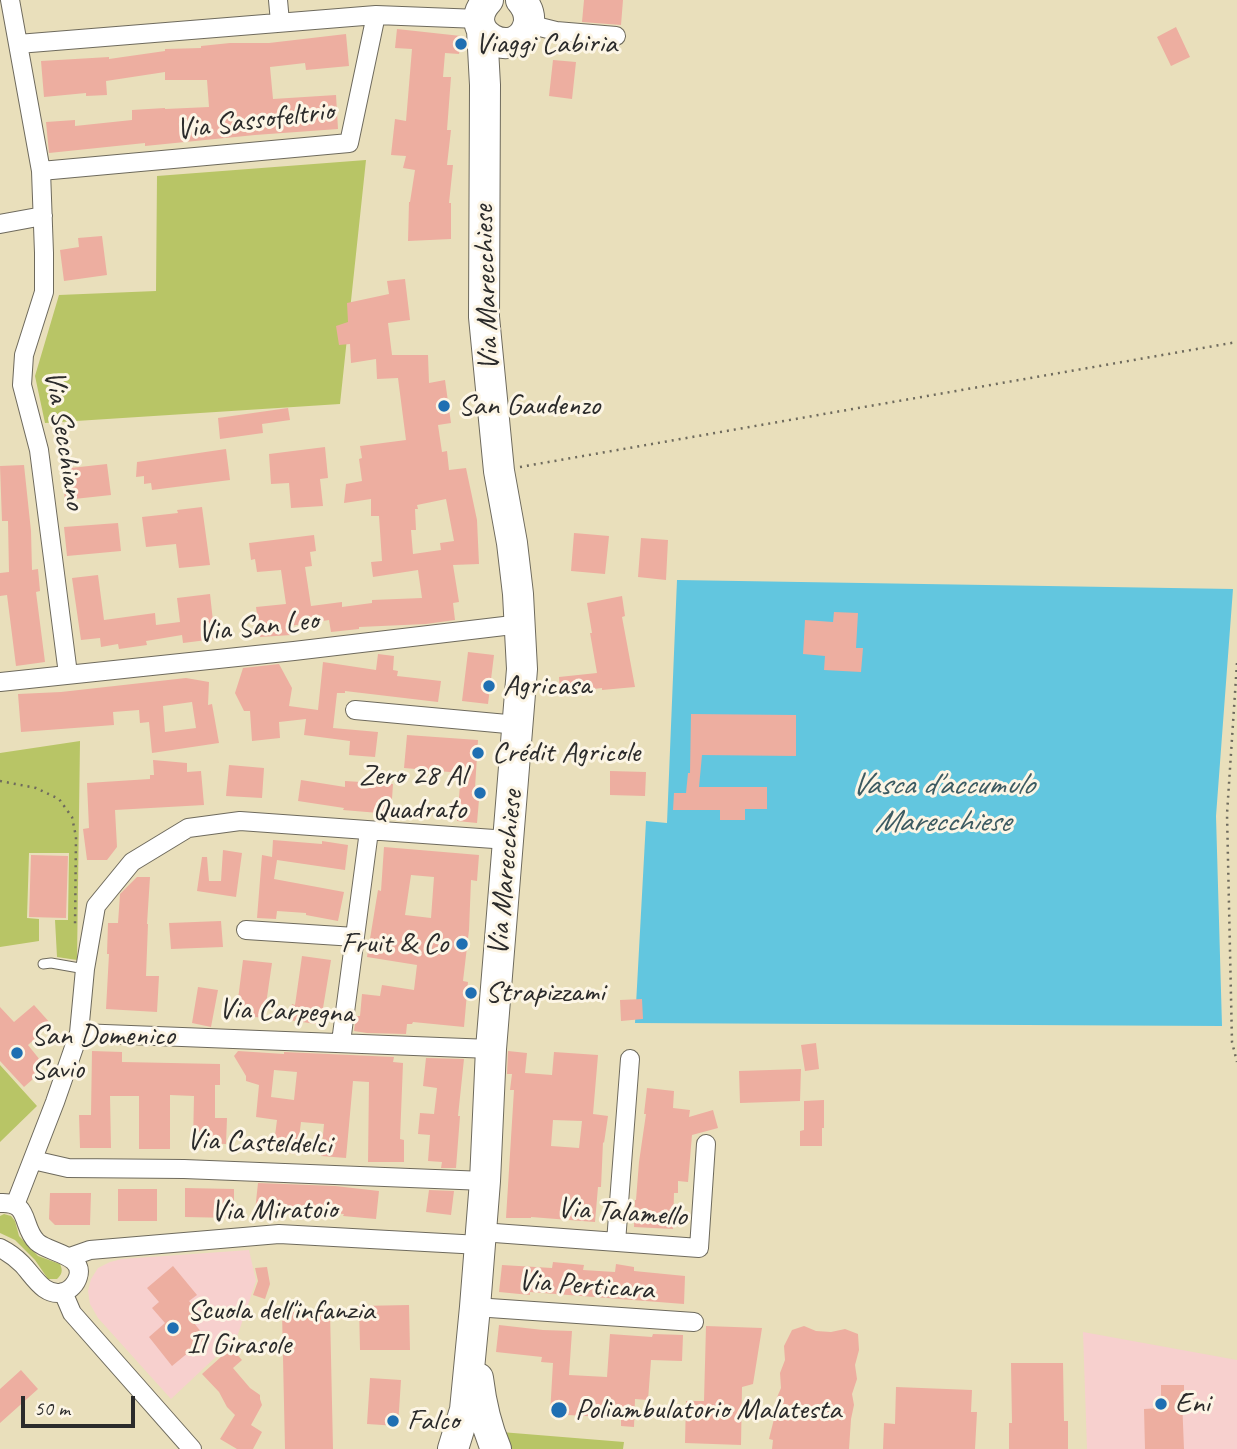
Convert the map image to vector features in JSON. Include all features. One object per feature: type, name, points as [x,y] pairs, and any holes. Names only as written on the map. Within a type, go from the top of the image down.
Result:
[{"type":"main road","points":[[482,11],[487,36],[502,44],[520,22]]},
{"type":"main road","name":"Via Marecchiese","points":[[453,1449],[465,1410],[474,1318],[485,1181],[491,1049],[522,669],[521,624],[512,543],[499,471],[484,317],[485,85],[482,11]]},
{"type":"main road","name":"Via Marecchiese","points":[[485,85],[520,22]]},
{"type":"main road","points":[[474,1318],[481,1401],[488,1431],[496,1449]]},
{"type":"main road","name":"Via Marecchiese","points":[[465,1410],[471,1449]]},
{"type":"street","name":"Via Secchiano","points":[[10,0],[41,171],[43,216],[44,292],[24,355],[22,385],[40,450],[68,674]]},
{"type":"street","points":[[278,0],[280,22]]},
{"type":"street","points":[[18,44],[376,15],[482,11]]},
{"type":"street","name":"Via Sassofeltrio","points":[[41,171],[349,143],[376,15]]},
{"type":"street","points":[[520,22],[556,32],[616,36]]},
{"type":"street","points":[[0,224],[43,216]]},
{"type":"street","name":"Via San Leo","points":[[0,682],[521,624]]},
{"type":"street","points":[[355,710],[518,725]]},
{"type":"street","points":[[0,1248],[12,1254],[44,1289],[53,1293],[63,1293],[73,1287],[79,1276],[78,1266],[70,1258],[50,1251],[37,1242],[20,1209],[7,1204],[33,1160],[79,1033],[85,969],[96,906],[132,862],[188,828],[240,821],[509,840]]},
{"type":"street","points":[[341,1042],[369,831]]},
{"type":"street","points":[[246,930],[355,937]]},
{"type":"street","name":"Via Carpegna","points":[[79,1033],[491,1049]]},
{"type":"street","points":[[616,1242],[630,1059]]},
{"type":"street","name":"Via Talamello","points":[[481,1238],[616,1242],[699,1248],[706,1144]]},
{"type":"street","name":"Via Casteldelci","points":[[33,1160],[68,1168],[198,1169],[485,1181]]},
{"type":"street","name":"Via Miratoio","points":[[70,1258],[90,1250],[279,1234],[481,1238]]},
{"type":"street","points":[[63,1293],[72,1313],[191,1449]]},
{"type":"street","name":"Via Perticara","points":[[474,1318],[694,1322]]},
{"type":"lane","points":[[43,964],[85,969]]},
{"type":"path","points":[[499,471],[1237,342]]},
{"type":"path","points":[[1237,663],[1227,814],[1232,1042],[1237,1062]]},
{"type":"path","points":[[0,781],[36,788],[59,799],[72,817],[76,837],[75,928]]},
{"type":"shaded area","name":"Scuola dell'infanzia Il Girasole","points":[[249,1250],[256,1281],[237,1337],[171,1399],[98,1318],[90,1304],[88,1291],[91,1279],[98,1268],[122,1259]]},
{"type":"shaded area","name":"Eni","points":[[1083,1332],[1237,1360],[1237,1449],[1087,1449]]},
{"type":"green space","points":[[366,160],[340,404],[45,423],[35,376],[59,295],[156,291],[157,176]]},
{"type":"green space","points":[[80,741],[77,960],[57,957],[55,920],[68,920],[69,853],[29,853],[27,918],[39,919],[39,941],[0,947],[0,753]]},
{"type":"green space","points":[[0,1065],[37,1106],[0,1142]]},
{"type":"green space","points":[[0,1216],[11,1216],[19,1236],[38,1256],[60,1264],[61,1272],[57,1279],[48,1279],[35,1260],[15,1240],[0,1233]]},
{"type":"green space","points":[[501,1432],[624,1442],[623,1449],[507,1449]]},
{"type":"water","name":"Vasca d'accumulo Marecchiese","points":[[677,580],[1233,589],[1216,816],[1222,1026],[635,1023],[646,821],[667,823]]},
{"type":"building","points":[[584,0],[623,0],[621,25],[582,22]]},
{"type":"building","points":[[1176,27],[1190,57],[1171,66],[1157,37]]},
{"type":"building","points":[[397,29],[461,36],[459,54],[445,53],[443,77],[451,77],[447,130],[451,130],[447,165],[453,165],[449,203],[451,239],[408,241],[409,202],[415,170],[403,168],[406,156],[391,155],[395,119],[406,121],[412,49],[395,48]]},
{"type":"building","points":[[346,34],[349,66],[306,70],[305,63],[270,67],[273,99],[336,95],[338,129],[49,153],[46,122],[75,120],[75,126],[132,120],[132,110],[209,107],[207,80],[165,80],[165,72],[106,81],[107,95],[86,96],[86,93],[44,97],[41,61],[109,59],[165,49],[201,48],[230,43],[269,43]]},
{"type":"building","points":[[553,60],[576,62],[572,99],[549,96]]},
{"type":"building","points":[[102,236],[107,275],[64,281],[60,250],[79,247],[78,238]]},
{"type":"building","points":[[405,279],[410,320],[388,323],[392,355],[428,355],[429,383],[445,380],[451,423],[438,425],[442,452],[447,451],[449,470],[466,468],[477,520],[479,564],[453,565],[459,602],[453,603],[455,620],[359,627],[331,632],[329,620],[290,626],[291,635],[260,637],[256,607],[286,604],[281,570],[257,572],[255,559],[251,560],[249,543],[314,535],[316,551],[310,552],[312,566],[305,567],[311,606],[342,602],[342,607],[372,603],[372,600],[422,598],[418,570],[373,577],[371,562],[382,561],[379,516],[371,516],[371,499],[344,503],[346,484],[362,481],[360,446],[406,440],[398,378],[377,379],[376,359],[351,363],[350,344],[339,345],[336,326],[348,322],[347,303],[389,294],[387,281]],"holes":[[[446,499],[454,541],[440,543],[441,550],[413,554],[411,530],[416,530],[417,505]]]},
{"type":"building","points":[[288,408],[290,420],[262,424],[263,433],[220,439],[218,418]]},
{"type":"building","points":[[325,447],[328,478],[320,479],[323,506],[291,508],[289,483],[271,484],[269,454]]},
{"type":"building","points":[[226,449],[230,480],[152,490],[151,483],[144,484],[144,476],[136,477],[137,462]]},
{"type":"building","points":[[107,464],[111,495],[65,500],[61,469]]},
{"type":"building","points":[[24,465],[32,570],[38,569],[40,591],[36,592],[45,662],[16,666],[7,595],[0,596],[0,573],[9,572],[8,521],[2,521],[0,466]]},
{"type":"building","points":[[202,507],[210,565],[179,568],[176,544],[146,547],[142,517]]},
{"type":"building","points":[[118,523],[121,551],[67,556],[64,527]]},
{"type":"building","points":[[574,533],[609,536],[605,574],[571,571]]},
{"type":"building","points":[[641,538],[668,540],[666,580],[638,577]]},
{"type":"building","points":[[98,575],[104,620],[155,613],[156,625],[180,622],[177,598],[210,594],[215,639],[183,643],[182,635],[146,641],[147,645],[119,649],[118,644],[101,647],[100,638],[81,640],[72,578]]},
{"type":"building","points":[[622,596],[625,616],[622,617],[635,687],[560,693],[559,677],[597,673],[587,603]]},
{"type":"building","points":[[834,612],[858,613],[856,648],[863,648],[861,672],[824,670],[825,656],[803,654],[805,620],[833,622]]},
{"type":"building","points":[[468,652],[494,655],[488,704],[462,701]]},
{"type":"building","points":[[378,654],[394,656],[393,670],[398,671],[397,676],[441,681],[438,702],[345,691],[337,693],[333,728],[378,732],[375,757],[349,755],[350,741],[304,735],[306,719],[279,722],[280,738],[252,741],[250,711],[244,711],[235,693],[243,668],[279,664],[292,688],[289,706],[318,710],[323,662],[376,670]]},
{"type":"building","points":[[186,678],[209,682],[208,705],[212,704],[219,743],[152,753],[149,722],[140,723],[139,710],[113,712],[114,725],[21,732],[18,694]],"holes":[[[192,702],[196,728],[165,732],[163,706]]]},
{"type":"building","points":[[691,714],[796,715],[796,756],[702,755],[699,787],[767,787],[767,809],[745,809],[745,820],[720,820],[720,810],[673,810],[674,793],[686,793],[690,773]]},
{"type":"building","points":[[407,735],[478,740],[475,788],[480,788],[477,823],[457,821],[461,773],[404,768]]},
{"type":"building","points":[[153,760],[187,763],[187,772],[201,771],[204,805],[115,810],[117,847],[107,860],[87,860],[83,829],[89,828],[87,783],[150,779],[150,775],[154,775]]},
{"type":"building","points":[[229,765],[264,768],[262,798],[226,796]]},
{"type":"building","points":[[610,771],[646,772],[645,796],[610,795]]},
{"type":"building","points":[[301,780],[345,787],[345,781],[393,784],[391,814],[343,810],[344,808],[298,801]]},
{"type":"building","points":[[273,840],[322,844],[322,841],[348,845],[345,870],[277,860],[274,879],[344,892],[338,921],[306,913],[277,911],[276,919],[257,918],[262,855],[272,857]]},
{"type":"building","points":[[384,847],[479,855],[477,881],[471,880],[463,981],[468,982],[464,1027],[413,1022],[407,1024],[406,1034],[354,1031],[356,1016],[360,1016],[362,994],[380,996],[382,985],[414,990],[417,965],[367,957],[378,890],[381,891]],"holes":[[[411,875],[434,877],[431,918],[405,915]]]},
{"type":"building","points":[[223,850],[242,853],[236,897],[197,891],[202,857],[207,857],[209,881],[221,881]]},
{"type":"building","points":[[31,855],[68,856],[66,918],[29,917]]},
{"type":"building","points":[[137,877],[150,877],[146,976],[159,976],[157,1012],[106,1009],[108,923],[118,923],[120,894]]},
{"type":"building","points":[[221,921],[223,947],[171,949],[169,923]]},
{"type":"building","points":[[302,956],[331,960],[322,1014],[318,1013],[316,1024],[289,1020],[292,1004],[295,1005]]},
{"type":"building","points":[[243,960],[272,963],[264,1018],[236,1015]]},
{"type":"building","points":[[198,987],[218,990],[211,1027],[192,1023]]},
{"type":"building","points":[[642,999],[643,1019],[621,1021],[620,1000]]},
{"type":"building","name":"San Domenico Savio","points":[[34,1005],[51,1024],[28,1045],[40,1060],[33,1079],[24,1087],[0,1061],[0,1007],[14,1022]]},
{"type":"building","points":[[816,1043],[819,1069],[805,1071],[801,1045]]},
{"type":"building","points":[[92,1051],[122,1052],[122,1062],[220,1064],[220,1085],[215,1085],[215,1118],[227,1118],[226,1144],[193,1143],[194,1096],[170,1095],[170,1149],[139,1149],[139,1096],[110,1096],[111,1148],[80,1148],[79,1115],[91,1115]]},
{"type":"building","points":[[238,1051],[394,1057],[393,1062],[403,1063],[400,1139],[404,1140],[404,1162],[368,1162],[369,1082],[353,1081],[346,1158],[321,1156],[324,1124],[301,1122],[297,1154],[273,1151],[277,1120],[256,1117],[259,1085],[246,1081],[246,1076],[234,1056]],"holes":[[[274,1070],[297,1072],[294,1100],[271,1097]]]},
{"type":"building","points":[[508,1051],[527,1053],[525,1073],[552,1075],[554,1052],[598,1055],[593,1114],[608,1116],[595,1222],[531,1217],[506,1218],[514,1090],[510,1090],[512,1074],[507,1074]],"holes":[[[553,1120],[582,1121],[579,1148],[551,1146]]]},
{"type":"building","points":[[426,1058],[464,1059],[456,1168],[441,1168],[442,1162],[428,1161],[430,1135],[418,1134],[420,1113],[434,1114],[437,1088],[423,1086]]},
{"type":"building","points":[[801,1069],[800,1101],[740,1103],[739,1071]]},
{"type":"building","points":[[647,1088],[674,1091],[673,1108],[690,1110],[689,1117],[713,1110],[718,1128],[692,1135],[688,1182],[678,1181],[678,1193],[674,1193],[673,1229],[634,1227]]},
{"type":"building","points":[[824,1100],[822,1146],[800,1146],[800,1131],[804,1130],[804,1101]]},
{"type":"building","points":[[258,1183],[379,1191],[376,1219],[285,1210],[284,1214],[255,1211]]},
{"type":"building","points":[[185,1188],[234,1189],[234,1218],[185,1217]]},
{"type":"building","points":[[118,1189],[157,1189],[157,1221],[118,1221]]},
{"type":"building","points":[[429,1190],[454,1191],[451,1215],[426,1212]]},
{"type":"building","points":[[50,1193],[91,1193],[90,1225],[55,1225],[49,1219]]},
{"type":"building","points":[[553,1262],[584,1265],[583,1270],[615,1272],[616,1264],[634,1267],[634,1271],[685,1276],[684,1304],[499,1292],[502,1265],[552,1268]]},
{"type":"building","points":[[173,1266],[197,1295],[189,1301],[202,1316],[194,1323],[206,1338],[172,1366],[149,1337],[165,1323],[152,1308],[159,1302],[147,1288]]},
{"type":"building","points":[[267,1267],[270,1284],[265,1299],[253,1295],[258,1281],[255,1268]]},
{"type":"building","points":[[409,1305],[410,1350],[360,1350],[359,1306]]},
{"type":"building","points":[[330,1311],[333,1449],[285,1449],[282,1312]]},
{"type":"building","points":[[499,1325],[572,1331],[569,1375],[607,1377],[610,1334],[652,1337],[653,1334],[683,1335],[682,1361],[651,1360],[648,1400],[635,1399],[634,1427],[621,1426],[621,1418],[550,1414],[553,1363],[541,1362],[542,1357],[496,1352]]},
{"type":"building","points":[[706,1326],[762,1328],[753,1384],[742,1387],[741,1445],[685,1443],[686,1401],[704,1401]]},
{"type":"building","points":[[804,1326],[816,1331],[845,1329],[858,1334],[859,1350],[855,1365],[857,1379],[852,1394],[854,1405],[849,1449],[772,1449],[773,1440],[769,1439],[775,1402],[781,1388],[784,1346],[792,1330]]},
{"type":"building","points":[[231,1348],[242,1360],[233,1368],[250,1388],[260,1395],[262,1405],[251,1425],[262,1432],[253,1449],[237,1449],[220,1439],[235,1415],[202,1374]]},
{"type":"building","points":[[1011,1363],[1063,1363],[1064,1421],[1068,1421],[1068,1449],[1009,1449],[1009,1423],[1012,1423]]},
{"type":"building","points":[[21,1370],[38,1389],[0,1423],[0,1389]]},
{"type":"building","points":[[370,1378],[401,1380],[398,1426],[367,1424]]},
{"type":"building","points":[[1161,1385],[1184,1385],[1184,1449],[1145,1449],[1144,1409],[1161,1408]]},
{"type":"building","points":[[896,1387],[972,1390],[971,1412],[977,1412],[975,1449],[883,1449],[884,1423],[895,1424]]},
{"type":"place","name":"Viaggi Cabiria","points":[[461,44]]},
{"type":"place","name":"San Gaudenzo","points":[[444,406]]},
{"type":"place","name":"Agricasa","points":[[489,686]]},
{"type":"place","name":"Crédit Agricole","points":[[478,753]]},
{"type":"place","name":"Zero 28 Al Quadrato","points":[[480,793]]},
{"type":"place","name":"Fruit & Co","points":[[462,944]]},
{"type":"place","name":"Strapizzami","points":[[471,993]]},
{"type":"place","name":"San Domenico Savio","points":[[17,1053]]},
{"type":"place","name":"Scuola dell'infanzia Il Girasole","points":[[173,1328]]},
{"type":"place","name":"Eni","points":[[1161,1404]]},
{"type":"place","name":"Poliambulatorio Malatesta","points":[[559,1410]]},
{"type":"place","name":"Falco","points":[[393,1421]]}]
